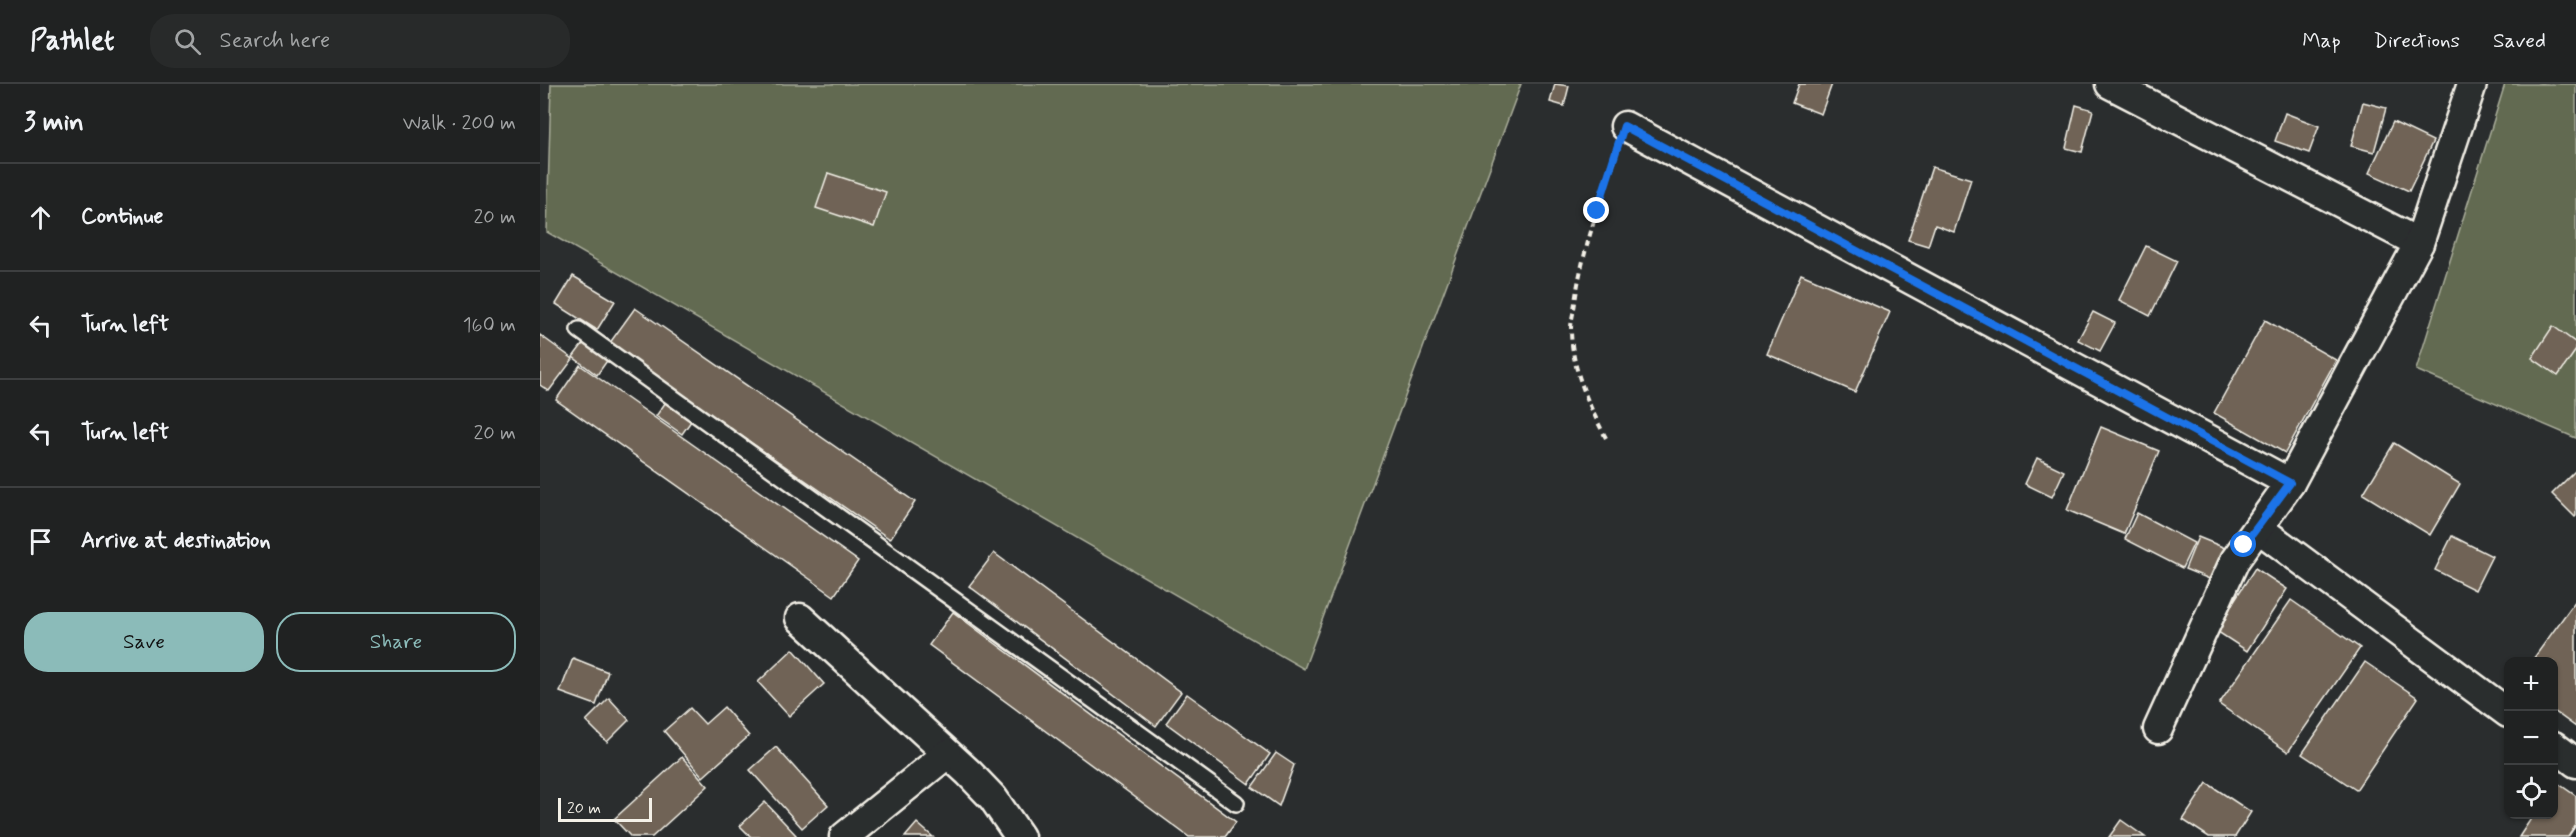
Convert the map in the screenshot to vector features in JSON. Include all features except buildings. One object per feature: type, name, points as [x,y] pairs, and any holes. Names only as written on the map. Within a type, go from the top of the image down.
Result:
[{"type":"street","points":[[2110,84],[2420,243]]},
{"type":"street","points":[[2158,729],[2235,560],[2290,483],[2420,243],[2472,84]]},
{"type":"street","points":[[1624,126],[2290,483]]},
{"type":"street","points":[[2258,528],[2505,711]]},
{"type":"street","points":[[800,618],[993,798],[1020,837]]},
{"type":"street","points":[[2558,750],[2576,763]]},
{"type":"street","points":[[844,837],[947,754]]},
{"type":"lane","points":[[579,330],[1236,803]]},
{"type":"path","points":[[1606,438],[1592,411],[1578,370],[1571,329],[1577,285],[1624,126]]},
{"type":"green space","points":[[551,84],[1521,84],[1304,669],[547,232]]},
{"type":"green space","points":[[2505,84],[2576,84],[2576,438],[2416,370]]},
{"type":"route","points":[[1597,211],[1624,126],[2290,483],[2244,545]]}]
